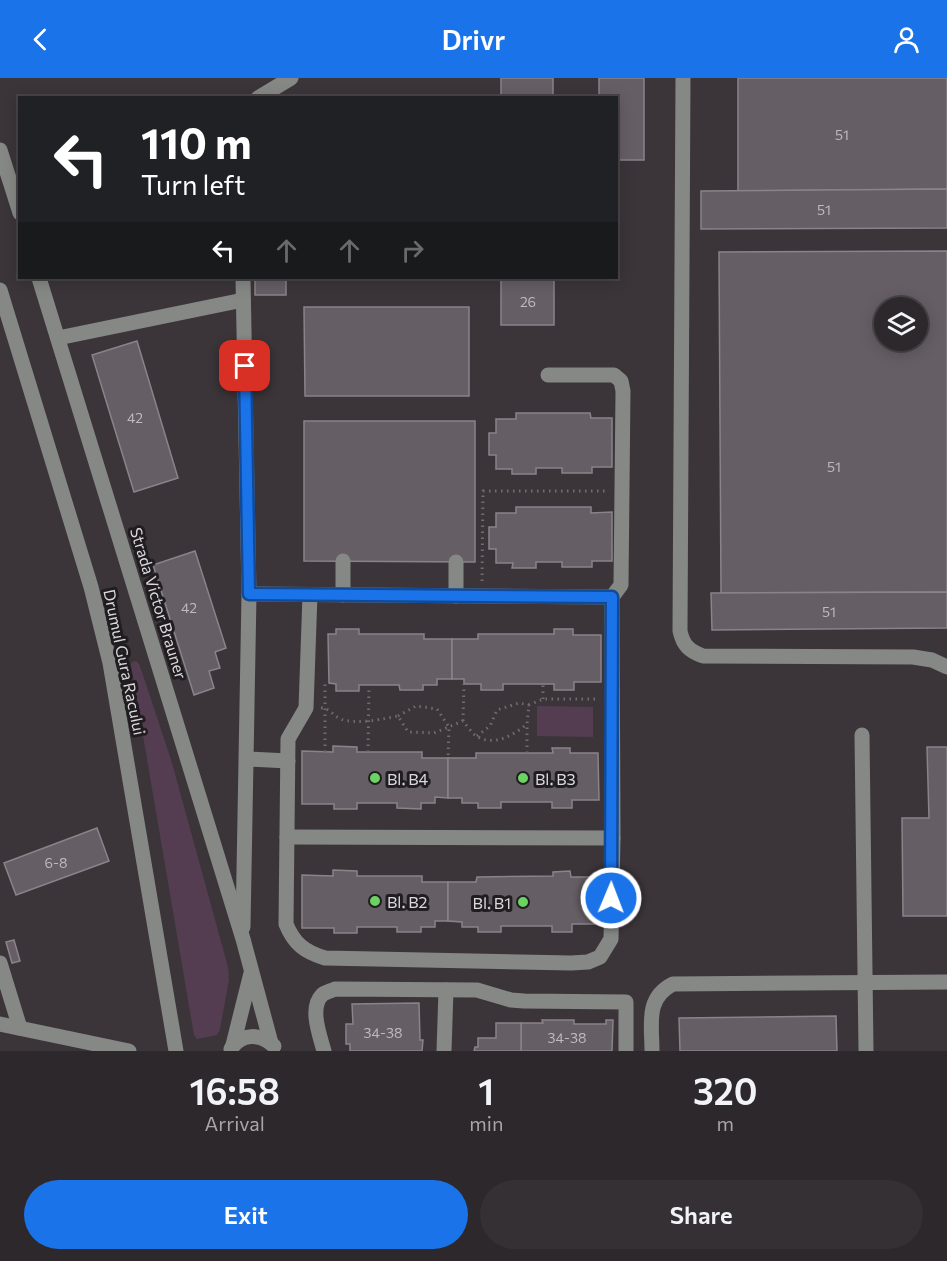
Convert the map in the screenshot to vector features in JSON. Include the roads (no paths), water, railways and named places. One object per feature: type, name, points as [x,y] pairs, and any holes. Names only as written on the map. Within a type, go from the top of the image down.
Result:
[{"type":"street","points":[[261,95],[291,78]]},
{"type":"street","points":[[682,78],[680,607],[682,641],[693,652],[703,656],[924,658],[947,667]]},
{"type":"street","points":[[0,150],[18,207]]},
{"type":"street","name":"Strada Victor Brauner","points":[[39,279],[243,939],[274,1047]]},
{"type":"street","name":"Strada Victor Brauner","points":[[243,279],[249,594],[243,939]]},
{"type":"street","name":"Drumul Gura Racului","points":[[0,290],[104,635],[116,692],[176,1051]]},
{"type":"street","points":[[58,338],[243,300]]},
{"type":"street","points":[[310,595],[306,708],[288,739],[286,924],[291,937],[308,953],[325,958],[571,963],[588,962],[600,957],[611,939],[612,597],[621,585],[623,391],[621,381],[614,375],[548,375]]},
{"type":"street","points":[[343,561],[343,595]]},
{"type":"street","points":[[456,562],[456,596]]},
{"type":"street","points":[[249,594],[612,597]]},
{"type":"street","points":[[862,735],[866,1051]]},
{"type":"street","points":[[247,759],[288,760]]},
{"type":"street","points":[[287,837],[613,838]]},
{"type":"street","points":[[0,963],[20,1028]]},
{"type":"street","points":[[231,1048],[251,970]]},
{"type":"street","points":[[652,1051],[652,1008],[655,998],[663,989],[673,984],[947,982]]},
{"type":"street","points":[[324,1051],[318,1027],[316,1004],[323,994],[335,989],[477,990],[511,1000],[626,1002],[626,1051]]},
{"type":"street","points":[[444,1051],[446,990]]},
{"type":"street","points":[[0,1024],[129,1051]]},
{"type":"street","points":[[231,1048],[240,1040],[256,1036],[274,1047]]},
{"type":"place","name":"Bl. B4","points":[[375,778]]},
{"type":"place","name":"Bl. B3","points":[[523,778]]},
{"type":"place","name":"Bl. B2","points":[[375,901]]},
{"type":"place","name":"Bl. B1","points":[[523,902]]}]
